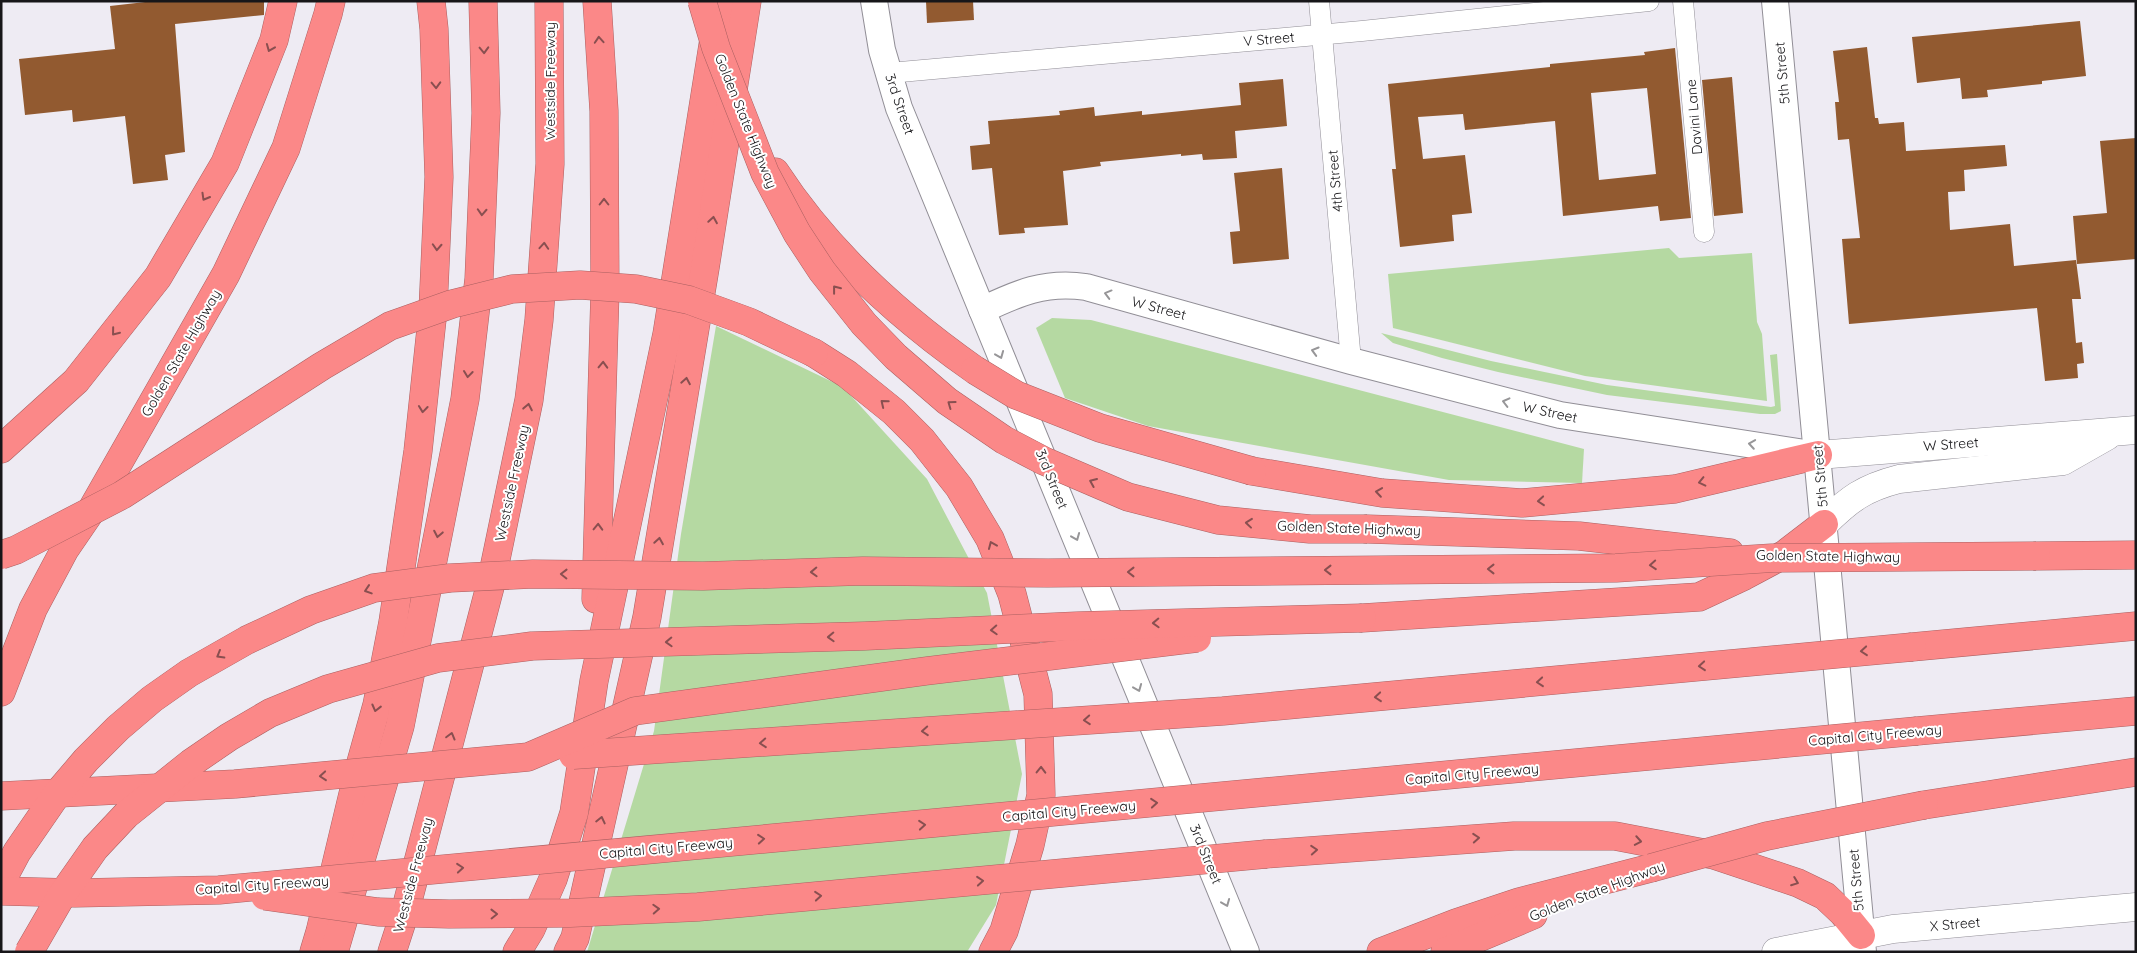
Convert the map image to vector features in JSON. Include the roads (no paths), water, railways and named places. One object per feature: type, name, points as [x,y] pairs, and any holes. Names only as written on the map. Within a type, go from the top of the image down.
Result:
[{"type":"highway","points":[[1,449],[76,380],[158,277],[225,163],[274,40],[283,1]]},
{"type":"highway","name":"Golden State Highway","points":[[1,692],[37,601],[65,549],[95,503],[226,274],[286,148],[328,14],[330,1]]},
{"type":"highway","points":[[314,952],[358,773],[377,705],[393,622],[418,451],[433,310],[440,177],[434,29],[431,1]]},
{"type":"highway","points":[[334,952],[400,726],[465,399],[478,280],[486,122],[483,1]]},
{"type":"highway","name":"Westside Freeway","points":[[392,952],[491,582],[529,400],[539,320],[550,164],[549,1]]},
{"type":"highway","points":[[594,681],[605,291],[604,111],[597,1]]},
{"type":"highway","name":"Golden State Highway","points":[[702,1],[716,48],[765,172],[797,233],[822,271],[858,317],[896,357],[947,401],[1004,440],[1044,461],[1120,494],[1218,520],[1310,530],[1368,529],[1579,536],[1772,558],[2136,555]]},
{"type":"highway","points":[[517,952],[531,928],[553,879],[574,813],[594,681],[667,334],[720,1]]},
{"type":"highway","points":[[568,952],[575,938],[646,617],[705,268],[747,1]]},
{"type":"highway","points":[[749,133],[787,191],[831,246],[881,297],[936,343],[1016,395],[1100,428],[1252,471],[1382,492],[1522,503],[1675,488],[1818,454]]},
{"type":"highway","points":[[1,555],[16,550],[122,495],[322,366],[390,326],[460,302],[512,289],[580,285],[636,289],[689,300],[750,322],[814,353],[847,374],[894,412],[922,440],[959,487],[990,539],[1012,594],[1038,694],[1041,794],[1030,846],[1004,931],[994,952]]},
{"type":"highway","points":[[29,952],[62,895],[95,848],[126,815],[191,763],[229,737],[270,713],[328,689],[438,658],[532,646],[865,636],[1087,625],[1362,618],[1699,597],[1785,554],[1824,524]]},
{"type":"highway","points":[[1,882],[17,852],[57,794],[86,760],[118,728],[152,700],[189,673],[247,640],[311,610],[374,588],[450,578],[533,574],[703,576],[863,571],[1048,573],[1616,568],[1772,558]]},
{"type":"highway","points":[[528,757],[634,711],[926,671],[1362,618]]},
{"type":"highway","points":[[1,796],[235,784],[528,757],[658,750],[1223,711],[2136,626]]},
{"type":"highway","name":"Capital City Freeway","points":[[1,891],[75,893],[219,890],[2136,711]]},
{"type":"highway","name":"Golden State Highway","points":[[1444,952],[1651,868],[1767,836],[1924,805],[2136,772]]},
{"type":"highway","points":[[219,890],[378,912],[449,914],[570,913],[698,907],[1266,854],[1514,836],[1615,836],[1714,854],[1798,883],[1825,896],[1843,913],[1862,944]]},
{"type":"highway","points":[[1381,952],[1456,923],[1519,902],[1651,868]]},
{"type":"main road","name":"W Street","points":[[1818,454],[2125,431]]},
{"type":"main road","points":[[1824,524],[1855,496],[1876,485],[1899,479],[2063,461],[2125,431]]},
{"type":"main road","name":"X Street","points":[[1776,952],[1862,944],[1893,929],[2136,907]]},
{"type":"street","name":"3rd Street","points":[[874,1],[880,42],[900,108],[1246,952]]},
{"type":"street","name":"4th Street","points":[[1319,1],[1351,361]]},
{"type":"street","name":"V Street","points":[[889,73],[1322,35],[1649,1]]},
{"type":"street","name":"Davini Lane","points":[[1683,1],[1704,232]]},
{"type":"street","name":"5th Street","points":[[1776,1],[1862,944]]},
{"type":"street","name":"W Street","points":[[982,310],[1040,287],[1068,284],[1351,361],[1560,415],[1818,454]]}]
